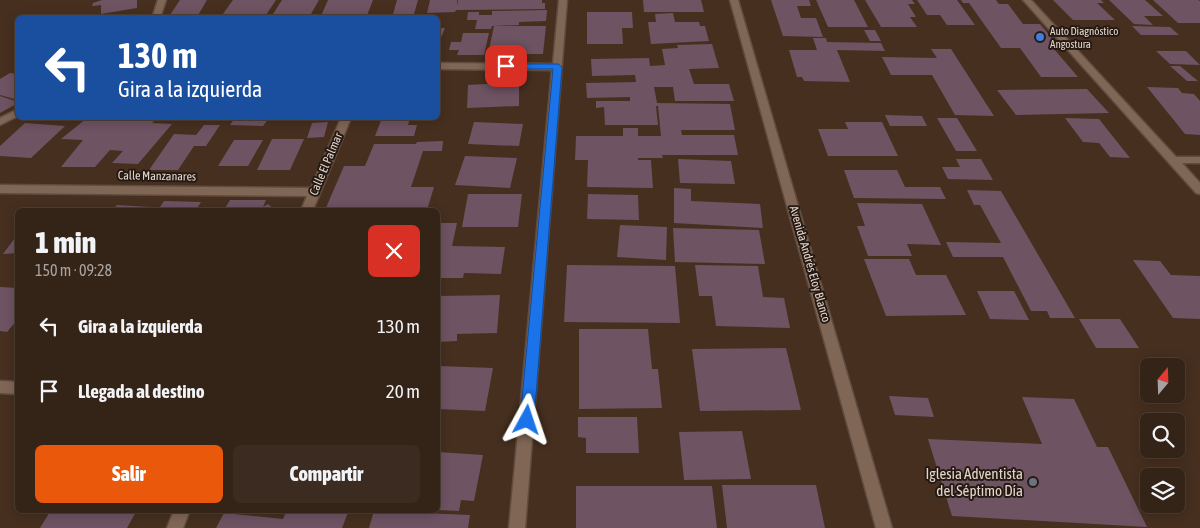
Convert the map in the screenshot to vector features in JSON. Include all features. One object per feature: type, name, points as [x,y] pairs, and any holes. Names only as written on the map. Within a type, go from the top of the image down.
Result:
[{"type":"street","points":[[157,15],[162,0]]},
{"type":"street","points":[[517,528],[563,0]]},
{"type":"street","name":"Avenida Andrés Eloy Blanco","points":[[734,0],[884,528]]},
{"type":"street","points":[[1027,0],[1200,190]]},
{"type":"street","points":[[440,66],[558,67]]},
{"type":"street","points":[[0,122],[15,114]]},
{"type":"street","name":"Calle El Palmar","points":[[308,208],[345,120]]},
{"type":"street","points":[[1172,160],[1200,160]]},
{"type":"street","name":"Calle Manzanares","points":[[0,189],[315,192]]},
{"type":"street","points":[[0,387],[15,388]]},
{"type":"street","points":[[174,528],[181,513]]},
{"type":"building","points":[[102,0],[137,0],[137,8],[101,14],[101,5],[92,6],[93,3]]},
{"type":"building","points":[[180,0],[207,0],[198,15],[170,15]]},
{"type":"building","points":[[233,0],[276,0],[266,15],[222,15]]},
{"type":"building","points":[[282,0],[319,0],[311,14],[273,14]]},
{"type":"building","points":[[328,0],[373,0],[367,15],[321,15]]},
{"type":"building","points":[[397,0],[418,0],[414,14],[393,14]]},
{"type":"building","points":[[430,0],[457,0],[457,6],[458,0],[542,0],[542,3],[545,3],[545,9],[456,10],[455,12],[427,13]]},
{"type":"building","points":[[643,0],[701,0],[704,12],[644,12]]},
{"type":"building","points":[[771,0],[809,0],[811,6],[797,6],[801,18],[816,18],[823,37],[783,36]]},
{"type":"building","points":[[816,0],[854,0],[868,27],[828,27]]},
{"type":"building","points":[[865,0],[912,0],[915,4],[908,4],[916,17],[910,17],[917,27],[881,27]]},
{"type":"building","points":[[917,0],[957,0],[975,25],[947,25],[940,15],[927,15]]},
{"type":"building","points":[[961,0],[996,0],[999,4],[1008,4],[1023,24],[1040,24],[1061,49],[1054,49],[1078,77],[1041,77],[1020,48],[1001,48],[969,3],[963,3]]},
{"type":"building","points":[[1053,0],[1101,0],[1104,3],[1097,3],[1115,20],[1073,20]]},
{"type":"building","points":[[1109,0],[1145,0],[1163,16],[1144,16],[1153,25],[1134,24]]},
{"type":"building","points":[[1153,0],[1198,0],[1200,1],[1200,23],[1178,23]]},
{"type":"building","points":[[547,10],[546,21],[519,22],[519,25],[492,26],[491,29],[475,29],[477,20],[467,20],[468,12],[479,12],[479,15],[492,15],[492,11]]},
{"type":"building","points":[[587,12],[632,12],[633,28],[622,28],[623,44],[587,44]]},
{"type":"building","points":[[673,13],[675,22],[699,22],[700,26],[705,26],[709,41],[651,44],[648,22],[656,22],[655,14]]},
{"type":"building","points":[[494,26],[546,26],[543,54],[488,54]]},
{"type":"building","points":[[1132,26],[1170,27],[1179,35],[1141,35]]},
{"type":"building","points":[[440,28],[445,28],[440,40]]},
{"type":"building","points":[[864,30],[875,30],[881,41],[870,41]]},
{"type":"building","points":[[463,33],[489,33],[484,55],[457,55],[459,50],[449,50],[451,42],[461,42]]},
{"type":"building","points":[[813,38],[826,38],[827,42],[881,43],[885,51],[837,50],[850,82],[804,81],[802,77],[797,77],[789,50],[817,50]]},
{"type":"building","points":[[712,44],[719,68],[689,69],[694,84],[729,84],[734,101],[675,101],[673,87],[654,87],[657,103],[730,104],[735,130],[681,130],[682,135],[734,135],[738,155],[662,155],[663,158],[638,158],[638,160],[651,160],[653,188],[587,187],[588,160],[575,160],[576,136],[623,136],[623,128],[638,128],[638,136],[661,136],[658,106],[656,106],[658,125],[605,125],[604,107],[596,108],[596,101],[630,101],[630,97],[587,98],[586,83],[636,82],[635,75],[592,76],[591,59],[649,58],[650,66],[665,65],[662,49],[678,48],[677,45]]},
{"type":"building","points":[[931,49],[951,49],[994,116],[955,115],[932,75],[891,75],[882,57],[937,58]]},
{"type":"building","points":[[1156,51],[1186,51],[1200,65],[1170,64]]},
{"type":"building","points":[[1170,66],[1180,66],[1198,81],[1187,81]]},
{"type":"building","points":[[10,73],[15,74],[15,99],[0,95],[0,79]]},
{"type":"building","points":[[519,82],[519,106],[467,108],[468,85]]},
{"type":"building","points":[[1147,87],[1178,88],[1182,93],[1194,94],[1200,101],[1200,135],[1185,134]]},
{"type":"building","points":[[1087,89],[1109,113],[1016,115],[997,90]]},
{"type":"building","points":[[0,96],[15,101],[15,105],[0,113]]},
{"type":"building","points":[[885,115],[922,116],[927,126],[890,126]]},
{"type":"building","points":[[937,118],[957,118],[977,151],[956,151]]},
{"type":"building","points":[[1065,118],[1099,119],[1130,158],[1110,157],[1099,143],[1083,142]]},
{"type":"building","points":[[85,120],[155,120],[152,123],[172,124],[138,164],[112,163],[123,151],[110,150],[95,167],[61,167],[83,140],[61,139]]},
{"type":"building","points":[[234,120],[268,120],[263,126],[230,125]]},
{"type":"building","points":[[381,120],[409,120],[408,125],[417,125],[414,136],[375,136]]},
{"type":"building","points":[[328,122],[324,137],[307,138],[312,123]]},
{"type":"building","points":[[474,122],[523,124],[519,146],[468,144]]},
{"type":"building","points":[[845,122],[882,122],[898,156],[828,156],[818,129],[848,129]]},
{"type":"building","points":[[25,123],[65,126],[31,158],[0,156],[0,146]]},
{"type":"building","points":[[204,125],[220,125],[206,146],[194,146],[178,170],[149,170],[174,134],[196,135]]},
{"type":"building","points":[[272,139],[304,139],[290,170],[257,170]]},
{"type":"building","points":[[234,140],[263,140],[248,166],[218,166]]},
{"type":"building","points":[[443,141],[442,151],[423,151],[411,187],[434,187],[428,208],[326,208],[344,166],[365,166],[374,144],[416,144],[417,142]]},
{"type":"building","points":[[465,156],[517,158],[510,188],[455,185]]},
{"type":"building","points":[[678,159],[731,161],[735,184],[680,183]]},
{"type":"building","points":[[956,159],[981,159],[993,180],[948,179],[942,167],[960,167]]},
{"type":"building","points":[[844,170],[897,170],[905,187],[940,187],[946,199],[854,198]]},
{"type":"building","points":[[674,188],[691,189],[691,201],[760,204],[763,228],[674,223]]},
{"type":"building","points":[[967,190],[1001,191],[1075,318],[1050,318],[1047,311],[1031,311],[1003,257],[953,257],[946,242],[1001,243],[980,205],[974,205]]},
{"type":"building","points":[[468,194],[522,194],[518,227],[462,227]]},
{"type":"building","points":[[588,194],[638,195],[639,220],[587,219]]},
{"type":"building","points":[[230,200],[266,200],[263,207],[268,204],[273,208],[225,208]]},
{"type":"building","points":[[164,201],[201,202],[197,208],[159,208]]},
{"type":"building","points":[[857,203],[922,204],[941,245],[907,244],[912,256],[868,256],[857,226],[865,226]]},
{"type":"building","points":[[117,205],[151,207],[150,208],[115,208]]},
{"type":"building","points":[[440,223],[457,223],[452,246],[505,247],[501,274],[464,273],[463,278],[440,278]]},
{"type":"building","points":[[620,225],[667,227],[666,260],[617,257]]},
{"type":"building","points":[[673,228],[759,230],[765,264],[675,262]]},
{"type":"building","points":[[15,238],[15,253],[3,254]]},
{"type":"building","points":[[864,259],[909,259],[916,275],[946,275],[966,315],[886,316]]},
{"type":"building","points":[[1133,260],[1160,261],[1171,275],[1200,276],[1200,319],[1173,318]]},
{"type":"building","points":[[567,265],[675,266],[680,323],[564,322]]},
{"type":"building","points":[[695,265],[758,266],[763,297],[784,298],[790,328],[716,326],[712,296],[699,296]]},
{"type":"building","points":[[0,287],[15,288],[15,323],[7,332],[0,331]]},
{"type":"building","points":[[977,291],[1014,291],[1029,320],[990,319]]},
{"type":"building","points":[[500,295],[497,333],[457,334],[457,341],[440,342],[440,296]]},
{"type":"building","points":[[1079,319],[1120,319],[1139,348],[1096,348]]},
{"type":"building","points":[[579,329],[648,329],[652,369],[658,369],[662,408],[579,409]]},
{"type":"building","points":[[786,348],[801,410],[700,411],[692,349]]},
{"type":"building","points":[[440,366],[493,368],[485,411],[440,409]]},
{"type":"building","points":[[889,396],[928,398],[934,417],[895,415]]},
{"type":"building","name":"Iglesia Adventista del Séptimo Día","points":[[1022,397],[1074,399],[1097,447],[1108,447],[1147,527],[952,516],[928,439],[1042,444]]},
{"type":"building","points":[[578,417],[637,417],[639,453],[586,453],[586,438],[578,437]]},
{"type":"building","points":[[742,431],[751,479],[684,480],[679,432]]},
{"type":"building","points":[[440,452],[483,455],[474,501],[461,500],[459,511],[440,510]]},
{"type":"building","points":[[722,485],[816,485],[825,528],[727,528]]},
{"type":"building","points":[[576,486],[712,486],[717,528],[576,528]]},
{"type":"building","points":[[49,513],[135,513],[127,528],[40,528]]},
{"type":"building","points":[[224,513],[283,519],[286,513],[348,513],[342,528],[216,528]]},
{"type":"building","points":[[373,513],[470,515],[468,528],[369,528]]},
{"type":"place","name":"Auto Diagnóstico Angostura","points":[[1040,37]]},
{"type":"place","name":"Iglesia Adventista del Séptimo Día","points":[[1033,482]]},
{"type":"route","points":[[506,66],[558,67],[527,420]]}]
